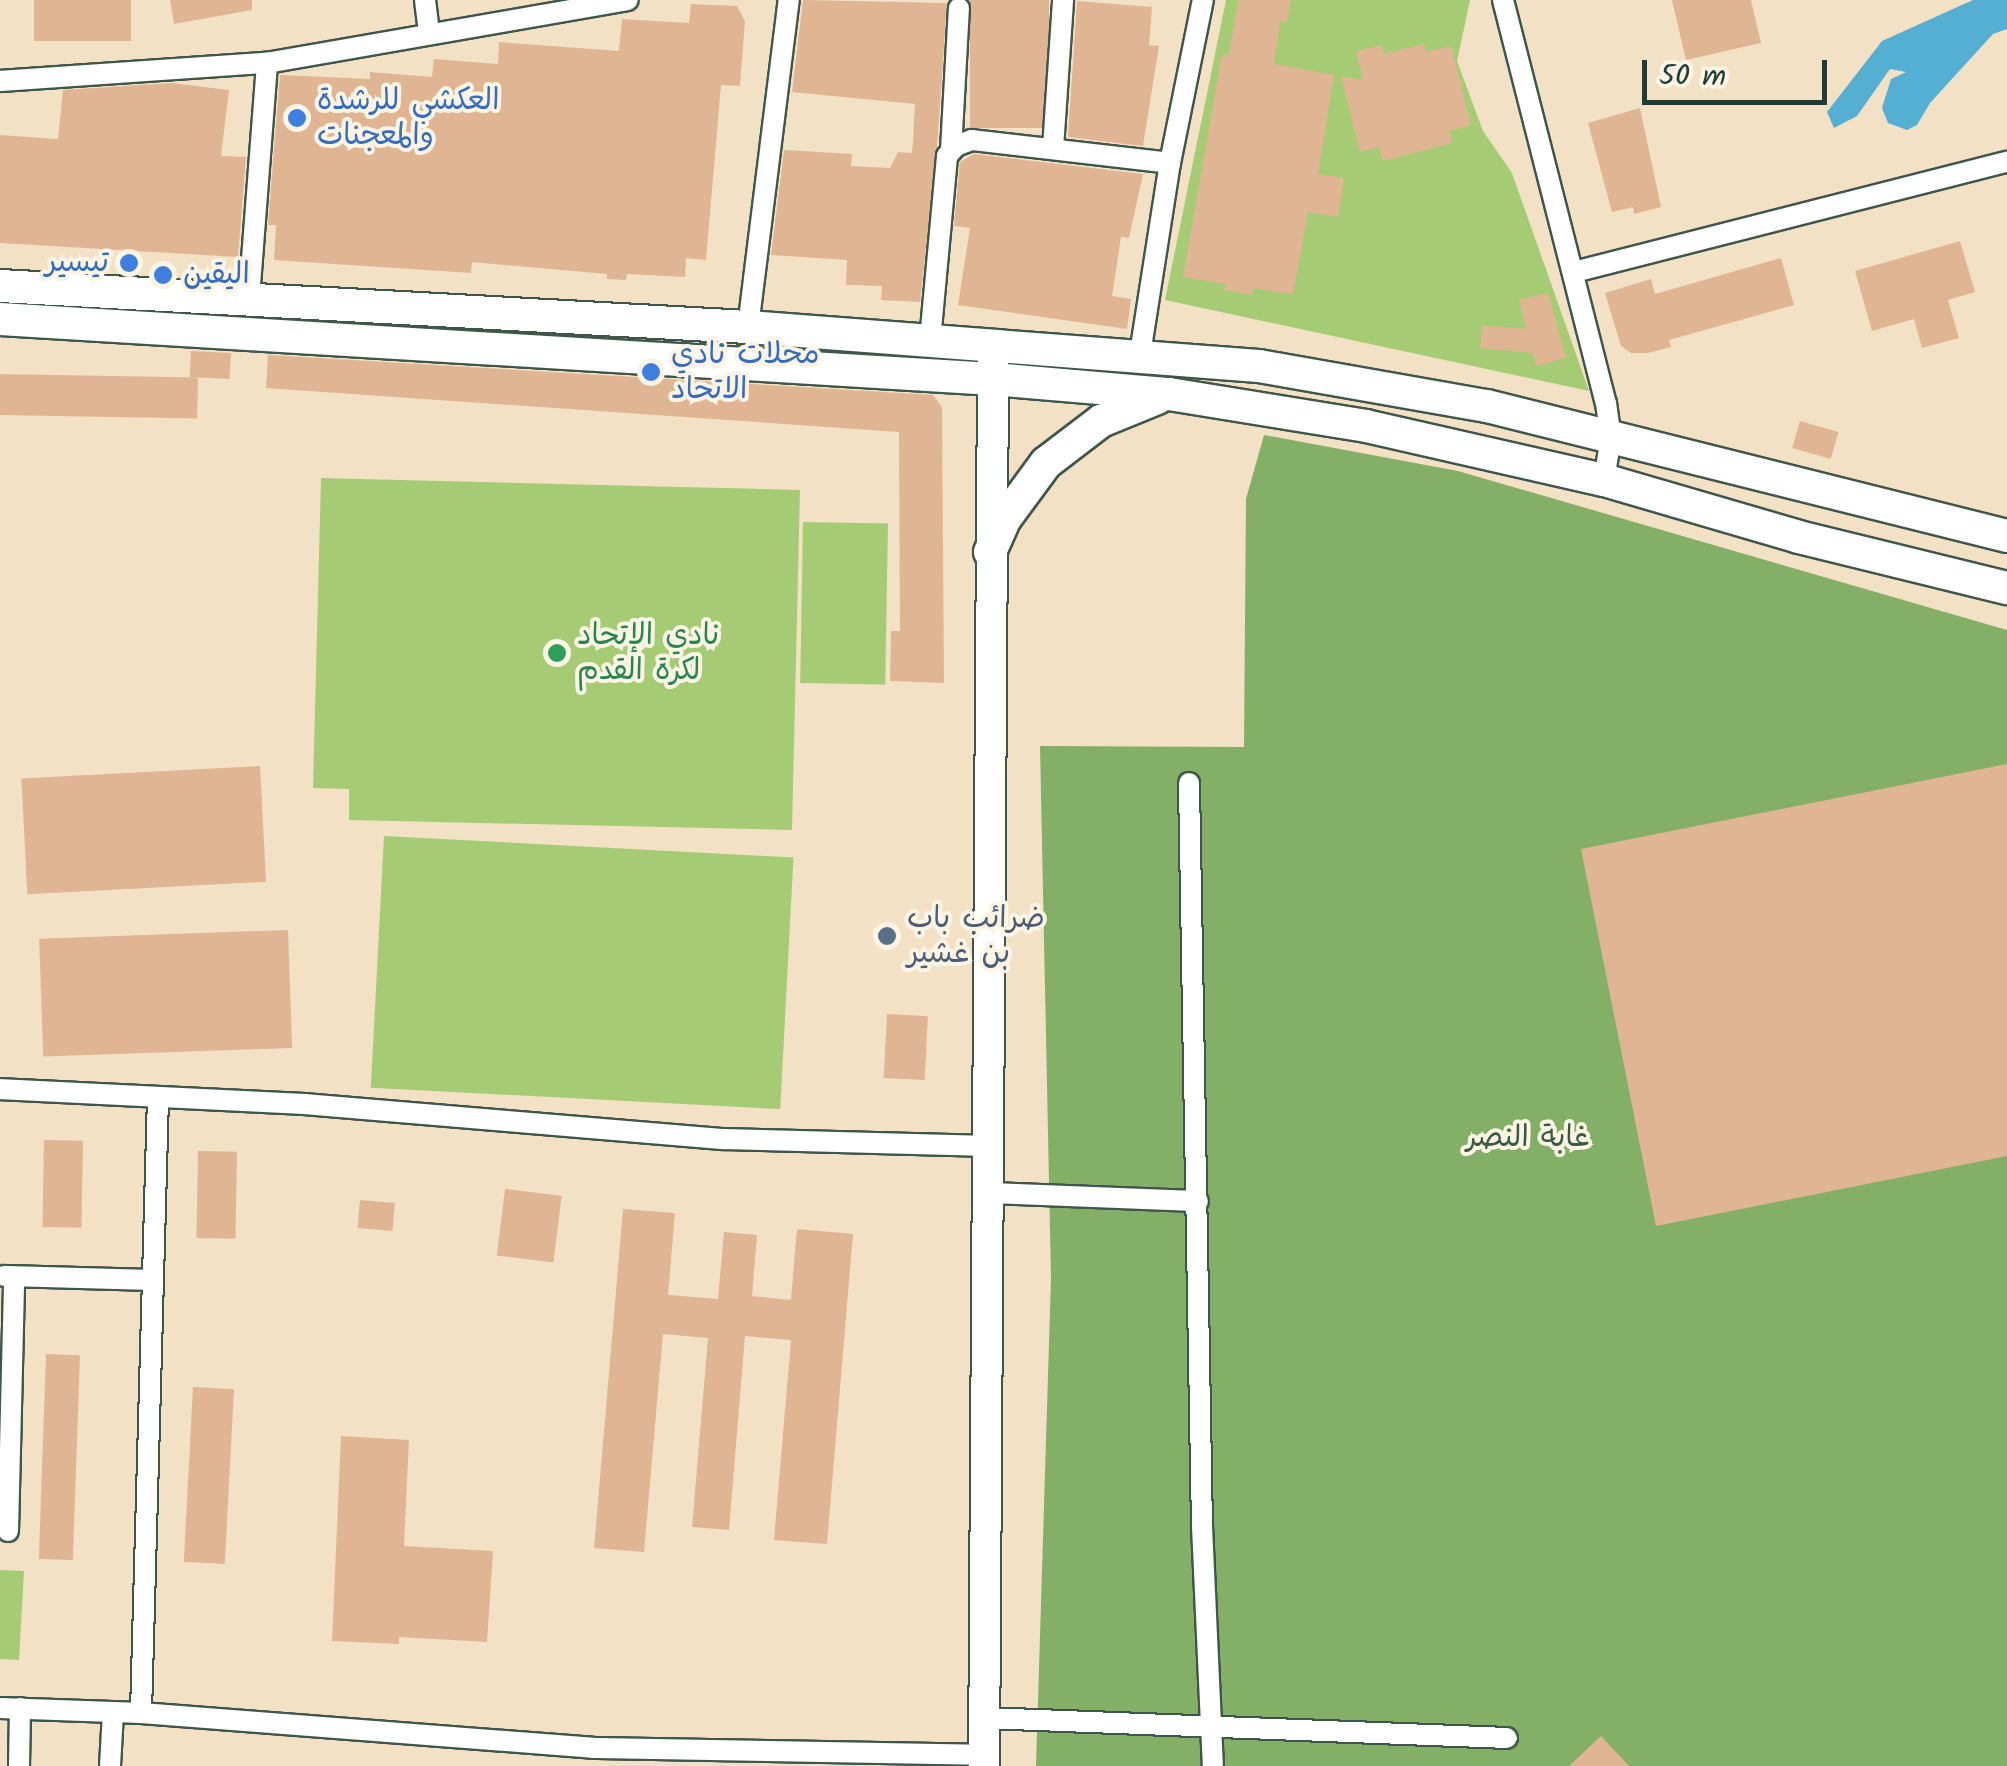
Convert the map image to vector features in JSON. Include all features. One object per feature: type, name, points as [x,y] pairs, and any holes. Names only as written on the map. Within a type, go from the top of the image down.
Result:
[{"type":"main road","points":[[0,286],[748,327],[1140,354],[1383,385],[1611,437],[2007,536]]},
{"type":"main road","points":[[0,319],[993,379],[1169,394],[1366,426],[1604,480],[1799,537],[2006,585]]},
{"type":"main road","points":[[990,552],[1014,505],[1046,463],[1101,421],[1169,394]]},
{"type":"street","points":[[425,0],[430,31]]},
{"type":"street","points":[[0,81],[267,63],[430,31],[628,0]]},
{"type":"street","points":[[748,327],[789,0]]},
{"type":"street","points":[[1053,148],[1063,0]]},
{"type":"street","points":[[1140,354],[1170,162],[1203,0]]},
{"type":"street","points":[[1503,0],[1574,272],[1611,437],[1604,480]]},
{"type":"street","points":[[930,340],[951,150],[959,8]]},
{"type":"street","points":[[249,298],[267,63]]},
{"type":"street","points":[[951,150],[972,140],[1170,162]]},
{"type":"street","points":[[1574,272],[2007,162]]},
{"type":"street","points":[[19,1766],[10,1708],[140,1713],[592,1748],[984,1761],[994,345]]},
{"type":"street","points":[[1189,783],[1202,1526],[1213,1766]]},
{"type":"street","points":[[0,1089],[492,1117],[710,1138],[989,1146]]},
{"type":"street","points":[[140,1713],[158,1097]]},
{"type":"street","points":[[988,1192],[1198,1201]]},
{"type":"street","points":[[8,1532],[7,1277],[152,1280]]},
{"type":"street","points":[[110,1766],[113,1712]]},
{"type":"street","points":[[985,1718],[1507,1738]]},
{"type":"green space","points":[[1226,0],[1470,0],[1457,61],[1483,131],[1512,173],[1589,391],[1165,300]]},
{"type":"green space","name":"غابة النصر","points":[[1264,435],[1458,471],[2007,630],[2007,1766],[1036,1766],[1051,1278],[1040,746],[1244,747],[1246,499]]},
{"type":"green space","points":[[321,478],[800,490],[792,830],[349,820],[349,789],[313,788]]},
{"type":"green space","points":[[803,522],[888,523],[885,684],[800,683]]},
{"type":"green space","points":[[384,836],[793,857],[780,1109],[371,1088]]},
{"type":"green space","points":[[0,1570],[24,1571],[19,1660],[0,1659]]},
{"type":"water","points":[[1973,0],[2007,0],[2007,29],[1993,34],[1930,103],[1917,125],[1907,130],[1888,123],[1882,108],[1891,79],[1906,72],[1890,69],[1857,116],[1834,128],[1827,112],[1882,41]]},
{"type":"building","points":[[34,0],[131,0],[131,41],[34,41]]},
{"type":"building","points":[[170,0],[252,0],[252,10],[174,24]]},
{"type":"building","points":[[803,0],[947,3],[920,302],[881,300],[882,286],[846,285],[847,260],[771,255],[784,150],[852,154],[851,166],[890,168],[898,152],[912,153],[915,104],[792,92]]},
{"type":"building","points":[[970,0],[1049,0],[1049,128],[970,128]]},
{"type":"building","points":[[1238,0],[1291,0],[1287,22],[1280,21],[1274,64],[1334,75],[1318,174],[1344,178],[1338,217],[1308,212],[1293,294],[1253,288],[1252,295],[1224,290],[1226,284],[1183,277],[1222,54],[1229,55]]},
{"type":"building","points":[[1672,0],[1751,0],[1761,43],[1686,60]]},
{"type":"building","points":[[1077,1],[1152,7],[1149,45],[1159,46],[1143,146],[1068,137]]},
{"type":"building","points":[[691,4],[737,6],[745,21],[740,86],[721,85],[706,260],[686,258],[685,277],[627,274],[626,280],[607,279],[607,274],[472,262],[471,273],[274,260],[276,225],[268,225],[280,75],[370,79],[370,72],[432,77],[434,59],[498,64],[499,42],[619,51],[622,19],[689,23]]},
{"type":"building","points":[[1424,44],[1426,52],[1451,46],[1471,125],[1449,131],[1452,143],[1383,161],[1379,147],[1360,152],[1341,76],[1363,80],[1356,51],[1382,45],[1384,54]]},
{"type":"building","points":[[172,83],[229,90],[221,156],[246,157],[238,257],[0,243],[0,135],[58,139],[63,90]]},
{"type":"building","points":[[1640,108],[1661,207],[1634,214],[1633,207],[1612,212],[1588,123]]},
{"type":"building","points":[[974,154],[1143,174],[1129,238],[1121,237],[1112,296],[1131,299],[1127,329],[958,305],[970,228],[954,226],[960,162]]},
{"type":"building","points":[[1960,241],[1975,292],[1948,300],[1959,338],[1922,348],[1914,319],[1872,331],[1855,271]]},
{"type":"building","points":[[1781,258],[1794,305],[1669,340],[1671,347],[1648,353],[1631,353],[1621,346],[1605,293],[1651,279],[1655,294]]},
{"type":"building","points":[[1548,293],[1566,358],[1536,366],[1533,353],[1480,348],[1482,325],[1526,329],[1519,300]]},
{"type":"building","points":[[191,351],[231,353],[230,379],[190,377]]},
{"type":"building","points":[[268,355],[933,395],[942,407],[944,683],[890,681],[891,631],[900,631],[899,432],[266,388]]},
{"type":"building","points":[[0,374],[198,377],[197,418],[0,415]]},
{"type":"building","points":[[1800,421],[1838,432],[1831,459],[1792,448]]},
{"type":"building","points":[[2007,764],[2007,1156],[1656,1226],[1581,849]]},
{"type":"building","points":[[260,766],[266,882],[27,894],[21,779]]},
{"type":"building","points":[[288,930],[292,1048],[43,1057],[39,939]]},
{"type":"building","points":[[887,1014],[928,1016],[925,1080],[884,1078]]},
{"type":"building","points":[[44,1140],[83,1141],[81,1228],[42,1227]]},
{"type":"building","points":[[198,1151],[237,1152],[235,1239],[196,1238]]},
{"type":"building","points":[[505,1189],[562,1196],[553,1262],[497,1256]]},
{"type":"building","points":[[360,1200],[395,1203],[392,1231],[358,1228]]},
{"type":"building","points":[[623,1209],[675,1213],[668,1295],[718,1299],[724,1232],[757,1235],[752,1296],[791,1300],[797,1229],[853,1234],[827,1544],[774,1540],[791,1340],[745,1336],[729,1530],[692,1527],[708,1338],[663,1334],[644,1552],[594,1548]]},
{"type":"building","points":[[46,1354],[80,1355],[73,1560],[39,1559]]},
{"type":"building","points":[[193,1387],[234,1389],[225,1564],[184,1562]]},
{"type":"building","points":[[341,1436],[409,1440],[404,1546],[493,1551],[487,1642],[399,1637],[399,1644],[332,1641]]},
{"type":"building","points":[[1601,1736],[1629,1766],[1569,1766]]},
{"type":"place","name":"العكشي للرشدة والمعجنات","points":[[297,118]]},
{"type":"place","name":"تيسير","points":[[129,263]]},
{"type":"place","name":"اليقين","points":[[163,275]]},
{"type":"place","name":"محلات نادي الاتحاد","points":[[651,372]]},
{"type":"place","name":"نادي الإتحاد لكرة القدم","points":[[557,653]]},
{"type":"place","name":"ضرائب باب بن غشير","points":[[887,936]]}]
